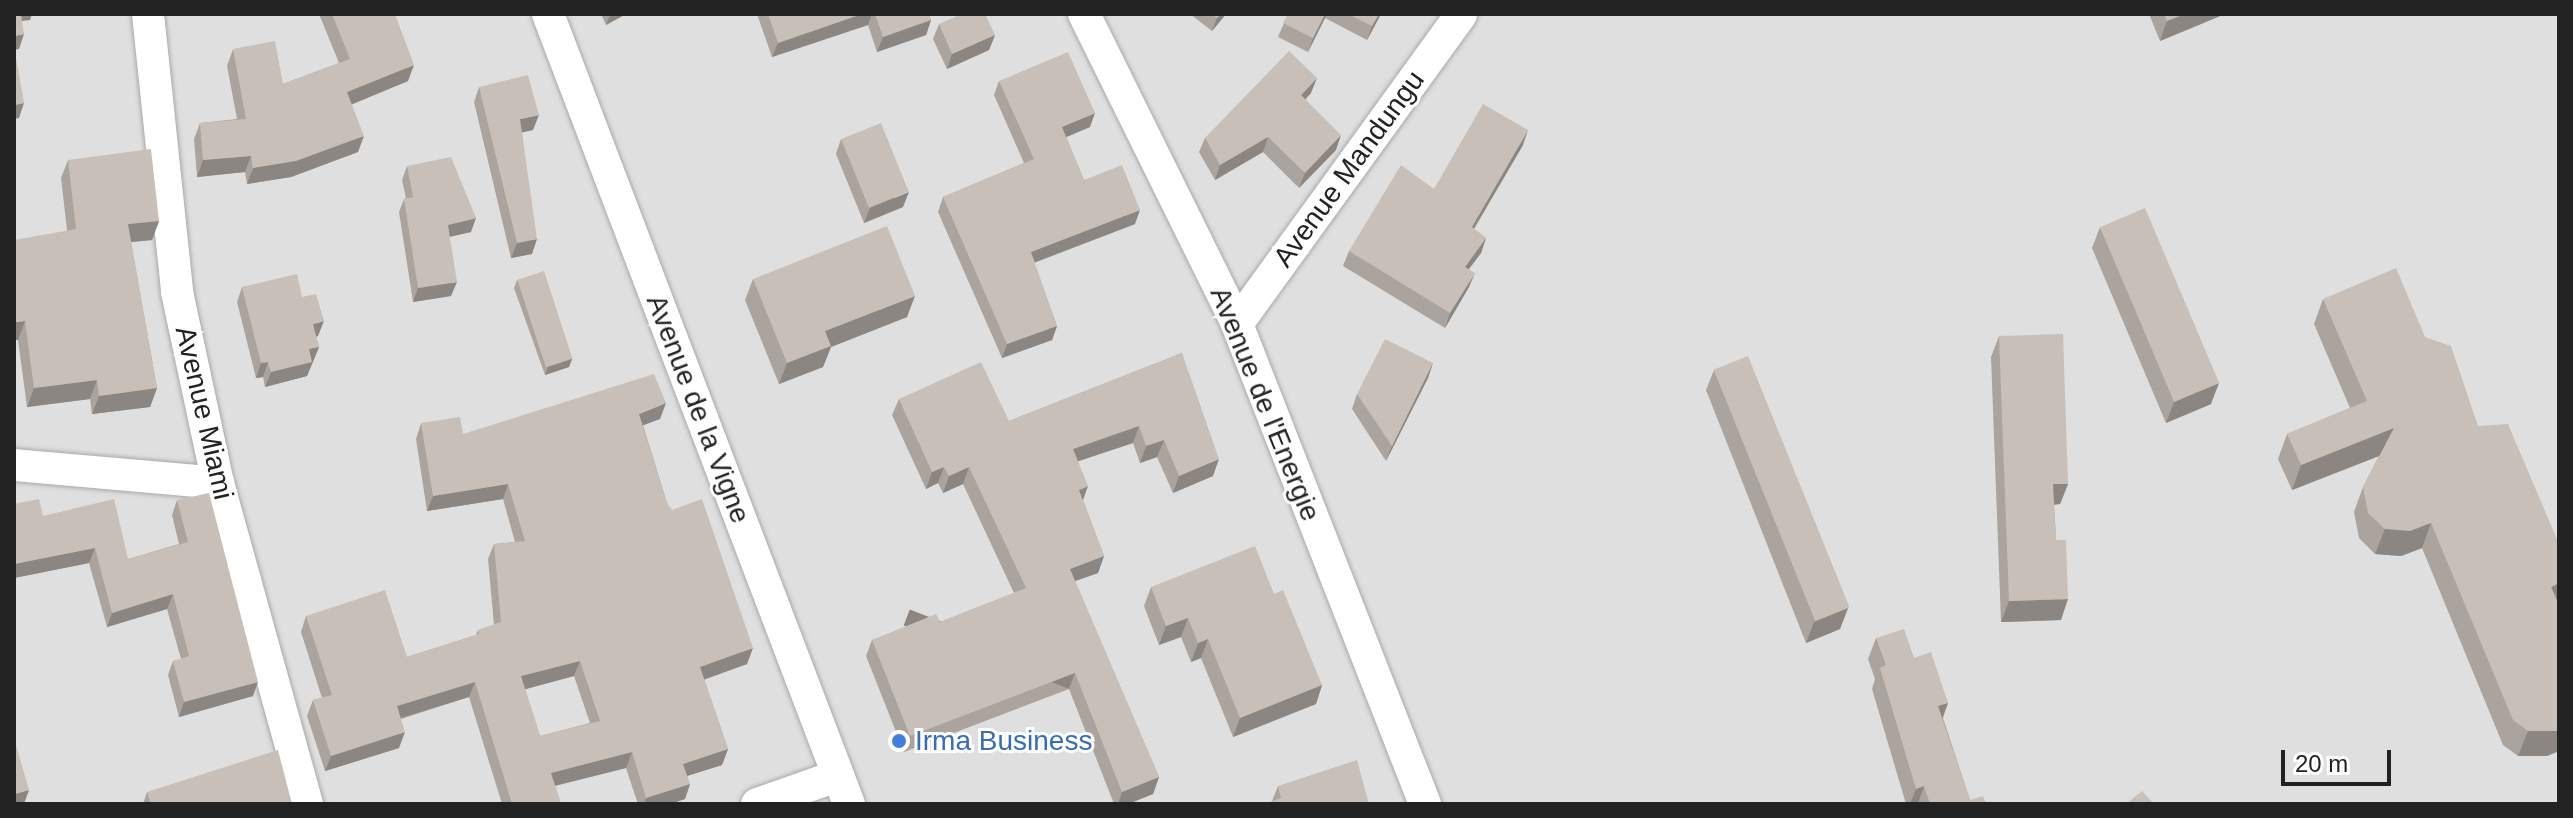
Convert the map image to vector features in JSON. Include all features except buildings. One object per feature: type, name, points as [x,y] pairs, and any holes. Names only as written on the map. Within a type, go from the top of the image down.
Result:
[{"type":"street","name":"Avenue Miami","points":[[148,14],[177,292],[218,483],[307,804]]},
{"type":"street","name":"Avenue de la Vigne","points":[[548,14],[843,790]]},
{"type":"street","name":"Avenue de l'Energie","points":[[1084,14],[1237,324],[1425,804]]},
{"type":"street","name":"Avenue Mandungu","points":[[1237,324],[1461,14]]},
{"type":"street","points":[[14,465],[218,483]]},
{"type":"street","points":[[757,804],[843,790]]},
{"type":"shaded area","points":[[14,14],[2559,14],[2559,804],[14,804]]},
{"type":"place","name":"Irma Business","points":[[899,741]]}]
